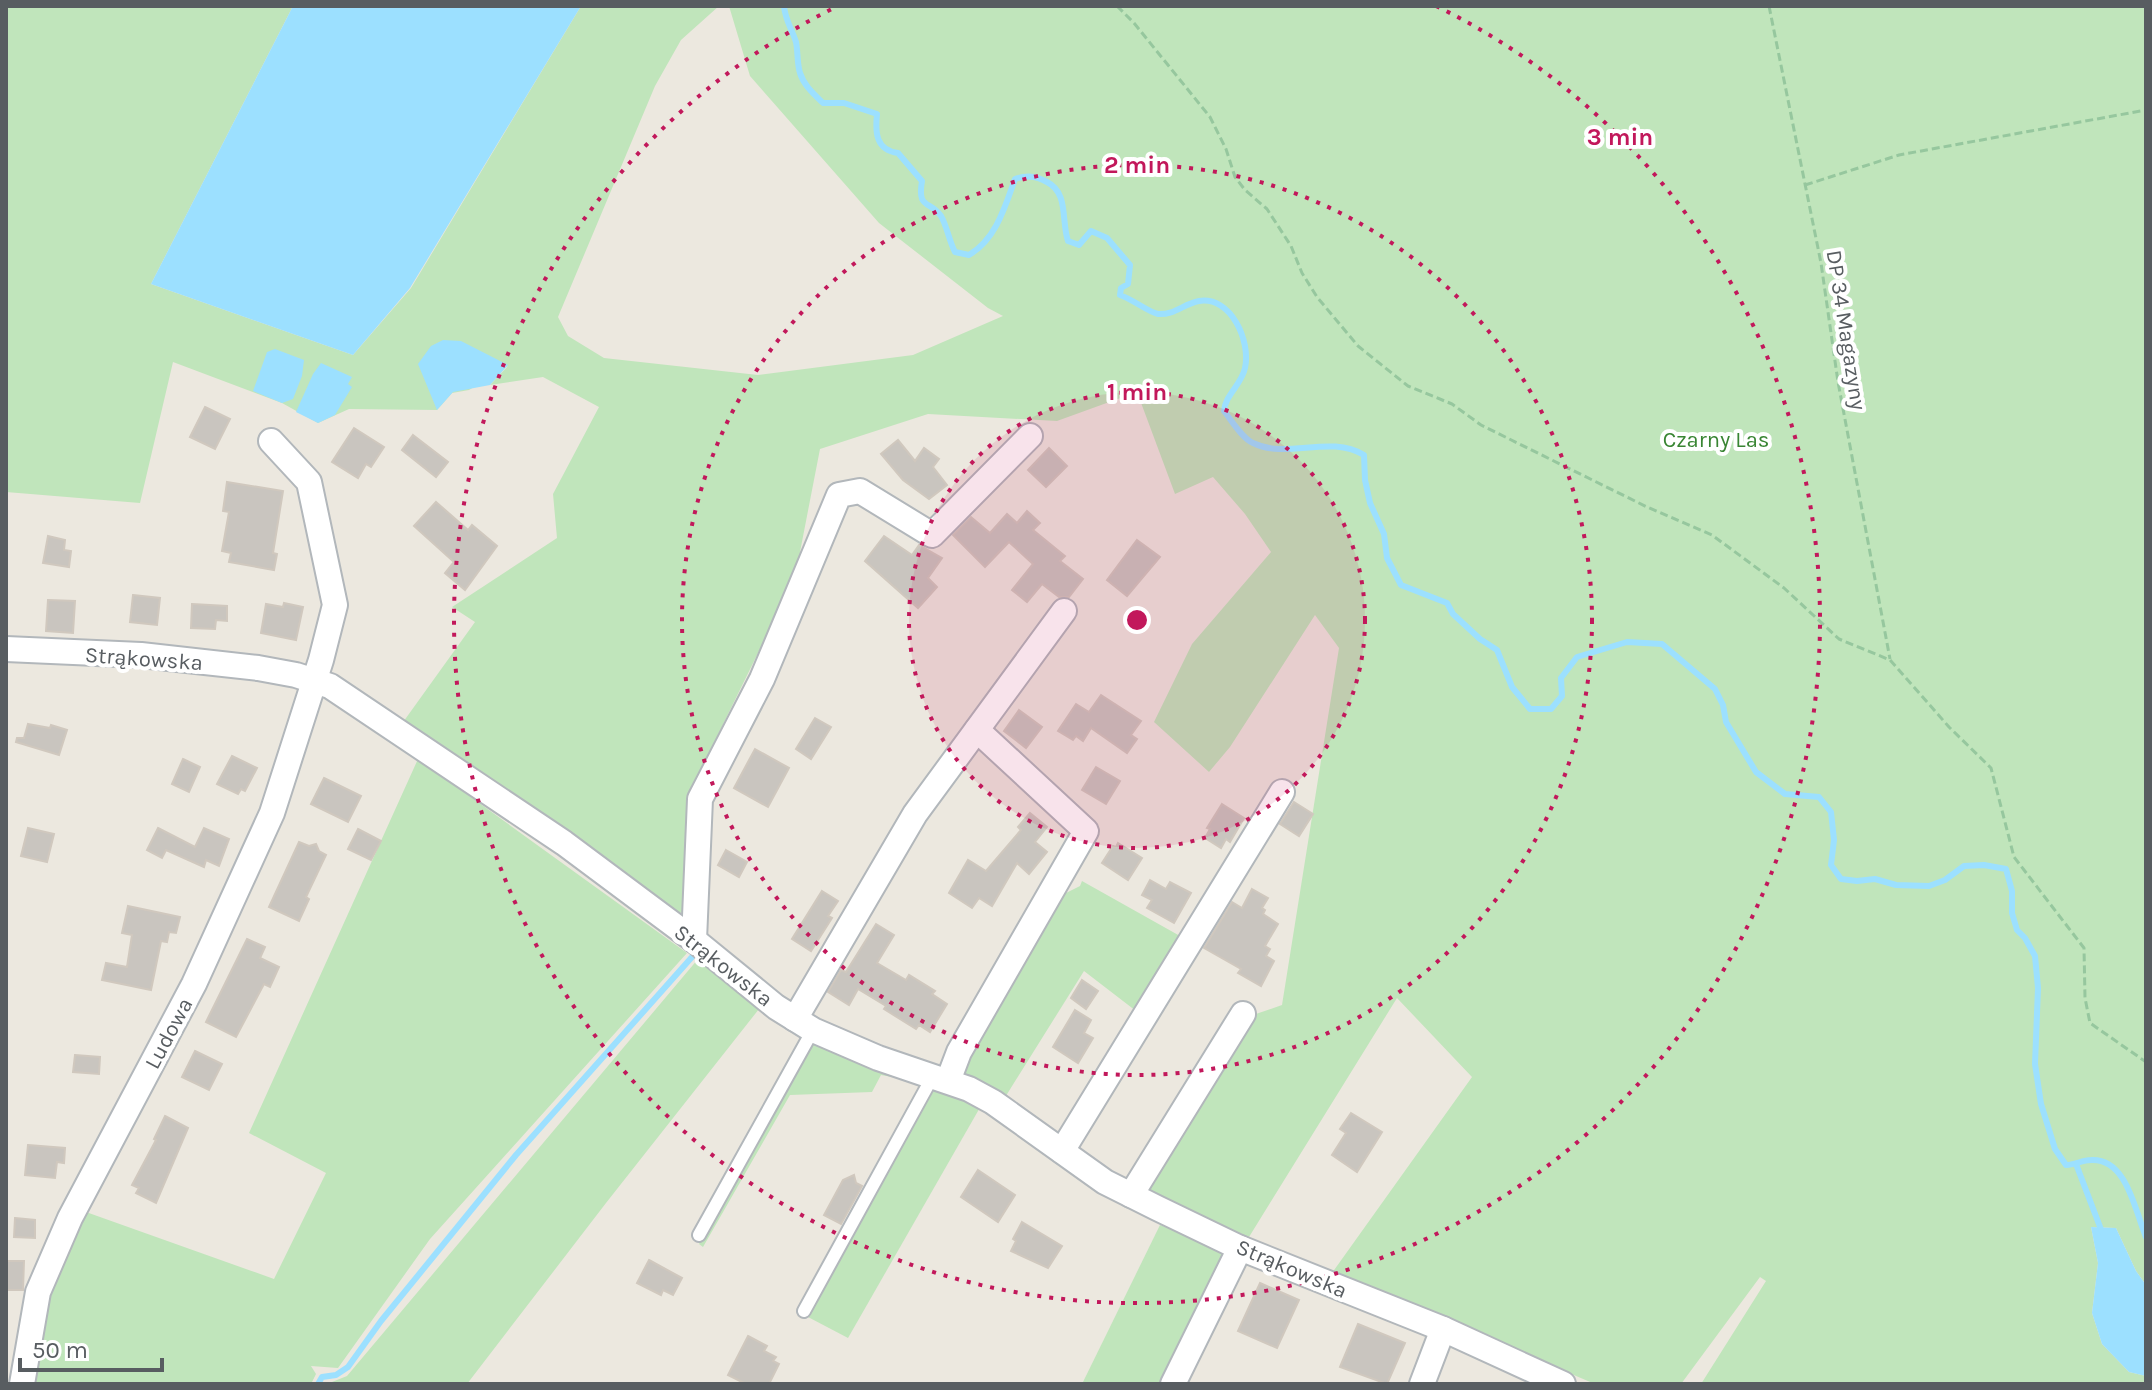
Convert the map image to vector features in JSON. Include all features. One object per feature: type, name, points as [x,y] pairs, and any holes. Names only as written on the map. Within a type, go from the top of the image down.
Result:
[{"type":"street","points":[[694,940],[700,799],[762,679],[839,495],[860,491],[932,535],[1030,436]]},
{"type":"street","name":"Ludowa","points":[[22,1384],[38,1292],[70,1218],[194,984],[272,813],[315,680],[335,605],[309,482],[271,441]]},
{"type":"street","points":[[804,1024],[915,814],[1064,611]]},
{"type":"street","name":"Strąkowska","points":[[6,649],[141,655],[258,668],[315,680],[342,693],[564,843],[694,940],[776,1007],[804,1024],[865,1053],[940,1078],[993,1102],[1105,1182],[1240,1248],[1443,1329],[1563,1384]]},
{"type":"street","points":[[940,1078],[959,1052],[1086,831],[977,730]]},
{"type":"street","points":[[1062,1151],[1282,792]]},
{"type":"street","points":[[1131,1195],[1243,1014]]},
{"type":"street","points":[[1173,1384],[1240,1248]]},
{"type":"street","points":[[1422,1384],[1443,1329]]},
{"type":"lane","points":[[699,1235],[804,1024]]},
{"type":"lane","points":[[804,1311],[940,1078]]},
{"type":"path","points":[[1117,6],[1210,117],[1226,149],[1235,177],[1267,209],[1291,246],[1302,273],[1317,297],[1358,346],[1408,386],[1452,404],[1495,432],[1647,507],[1712,535],[1784,588],[1839,639],[1890,660],[1949,727],[1991,768],[2014,857],[2084,948],[2085,998],[2090,1023],[2146,1062]]},
{"type":"path","name":"DP 34 Magazyny","points":[[1769,6],[1805,185],[1890,660]]},
{"type":"path","points":[[1805,185],[1899,155],[2146,110]]},
{"type":"green space","name":"Czarny Las","points":[[6,6],[293,6],[151,284],[353,355],[411,288],[581,6],[719,6],[681,40],[655,86],[558,317],[568,336],[604,358],[758,375],[913,355],[1003,316],[988,308],[879,223],[750,76],[729,6],[2146,6],[2146,1285],[2116,1228],[2091,1227],[2098,1263],[2092,1313],[2102,1344],[2129,1372],[2146,1376],[2146,1384],[1701,1384],[1766,1281],[1760,1277],[1681,1384],[1595,1384],[1332,1273],[1472,1077],[1397,998],[1249,1237],[1145,1194],[1253,1015],[1282,1005],[1339,648],[1315,615],[1230,747],[1209,772],[1154,722],[1192,644],[1271,552],[1245,514],[1213,477],[1175,494],[1137,392],[1057,421],[928,414],[820,449],[800,552],[806,555],[705,761],[691,809],[689,906],[682,913],[674,911],[401,725],[475,622],[452,607],[557,538],[553,494],[599,407],[543,377],[490,385],[508,366],[469,390],[452,393],[437,410],[349,409],[318,423],[282,403],[173,362],[140,503],[6,492]]},
{"type":"green space","points":[[418,759],[687,953],[430,1239],[338,1368],[311,1366],[316,1374],[311,1384],[30,1384],[57,1267],[86,1212],[274,1279],[326,1173],[249,1133]]},
{"type":"green space","points":[[1082,881],[1180,936],[1136,1011],[1084,971],[1004,1099],[967,1079],[962,1068],[1064,894],[1080,886]]},
{"type":"green space","points":[[698,959],[759,1009],[467,1384],[327,1384],[347,1376]]},
{"type":"green space","points":[[819,1040],[920,1082],[881,1075],[872,1092],[790,1095],[703,1247],[699,1244],[810,1043]]},
{"type":"green space","points":[[935,1088],[982,1104],[848,1338],[808,1317]]},
{"type":"green space","points":[[1160,1225],[1219,1245],[1224,1259],[1163,1384],[1087,1384],[1083,1382]]},
{"type":"water","points":[[293,6],[581,6],[410,288],[353,355],[151,284]]},
{"type":"water","points":[[443,340],[461,341],[508,365],[490,385],[453,392],[437,410],[418,364],[431,346]]},
{"type":"water","points":[[275,349],[304,360],[302,376],[293,399],[282,403],[253,391],[267,352]]},
{"type":"water","points":[[321,363],[352,377],[348,384],[352,387],[335,415],[318,423],[296,412]]},
{"type":"water","points":[[2091,1227],[2116,1228],[2146,1285],[2146,1376],[2129,1372],[2102,1344],[2092,1313],[2098,1263]]},
{"type":"building","points":[[205,407],[230,419],[215,449],[190,437]]},
{"type":"building","points":[[354,428],[384,447],[371,467],[366,464],[358,478],[332,462]]},
{"type":"building","points":[[413,435],[448,462],[436,477],[402,450]]},
{"type":"building","points":[[898,440],[915,461],[924,448],[939,459],[933,467],[947,485],[929,499],[903,480],[881,454]]},
{"type":"building","points":[[1049,448],[1067,466],[1046,487],[1028,470]]},
{"type":"building","points":[[227,482],[283,491],[273,553],[277,554],[274,570],[229,562],[231,553],[222,551],[229,512],[223,511]]},
{"type":"building","points":[[436,502],[468,530],[472,525],[497,546],[465,590],[445,573],[454,562],[414,526]]},
{"type":"building","points":[[1027,511],[1040,523],[1033,530],[1065,556],[1060,561],[1083,579],[1069,597],[1059,597],[1042,584],[1027,602],[1012,590],[1033,564],[1009,542],[985,567],[953,535],[971,517],[990,533],[1007,514],[1017,523]]},
{"type":"building","points":[[48,536],[65,540],[64,550],[71,551],[69,567],[43,563]]},
{"type":"building","points":[[884,536],[912,555],[919,545],[942,558],[928,578],[937,587],[918,608],[865,561]]},
{"type":"building","points":[[1137,540],[1160,557],[1127,596],[1107,580]]},
{"type":"building","points":[[133,595],[160,598],[157,625],[130,622]]},
{"type":"building","points":[[48,600],[75,601],[73,633],[46,631]]},
{"type":"building","points":[[284,603],[303,607],[296,640],[261,633],[266,604],[283,607]]},
{"type":"building","points":[[192,604],[227,606],[227,621],[216,620],[215,629],[191,628]]},
{"type":"building","points":[[1101,695],[1141,721],[1131,735],[1137,739],[1127,753],[1091,728],[1083,741],[1076,736],[1073,740],[1058,731],[1076,704],[1089,712]]},
{"type":"building","points":[[1019,710],[1042,727],[1026,748],[1004,731]]},
{"type":"building","points":[[815,718],[831,727],[811,759],[796,749]]},
{"type":"building","points":[[28,724],[50,728],[51,725],[67,730],[59,755],[16,742],[17,738],[24,738]]},
{"type":"building","points":[[755,749],[789,768],[768,807],[734,788]]},
{"type":"building","points":[[232,756],[257,768],[245,791],[241,789],[238,794],[217,784]]},
{"type":"building","points":[[183,759],[200,767],[189,792],[172,784]]},
{"type":"building","points":[[1096,767],[1120,781],[1106,804],[1082,790]]},
{"type":"building","points":[[324,778],[361,796],[348,822],[311,804]]},
{"type":"building","points":[[1294,802],[1313,814],[1299,836],[1280,824]]},
{"type":"building","points":[[1222,804],[1244,818],[1230,842],[1226,839],[1221,848],[1205,838],[1210,829],[1207,828]]},
{"type":"building","points":[[1030,813],[1047,827],[1035,842],[1047,852],[1029,874],[1017,863],[992,906],[979,898],[972,908],[949,893],[968,860],[986,871],[1021,830],[1018,827]]},
{"type":"building","points":[[28,828],[54,834],[47,862],[21,856]]},
{"type":"building","points":[[158,828],[195,847],[204,828],[229,839],[219,866],[206,860],[204,867],[166,850],[162,858],[147,850]]},
{"type":"building","points":[[358,829],[381,841],[371,860],[348,849]]},
{"type":"building","points":[[299,842],[309,846],[316,844],[319,851],[326,855],[306,897],[309,899],[299,921],[269,907]]},
{"type":"building","points":[[1118,843],[1142,858],[1128,880],[1102,863]]},
{"type":"building","points":[[726,850],[747,862],[739,877],[718,865]]},
{"type":"building","points":[[1150,880],[1166,889],[1170,882],[1191,893],[1174,923],[1147,908],[1152,900],[1142,895]]},
{"type":"building","points":[[1252,889],[1268,898],[1262,908],[1265,910],[1263,914],[1278,924],[1265,946],[1270,949],[1266,956],[1274,961],[1261,986],[1238,973],[1241,969],[1204,948],[1232,902],[1242,908]]},
{"type":"building","points":[[822,891],[838,901],[828,916],[832,918],[811,951],[792,939]]},
{"type":"building","points":[[128,906],[180,917],[176,933],[169,932],[167,942],[161,941],[151,990],[102,980],[106,963],[127,967],[132,935],[122,933]]},
{"type":"building","points":[[876,924],[894,935],[877,963],[906,980],[909,975],[935,991],[932,994],[947,1004],[930,1032],[919,1025],[916,1029],[858,989],[849,1005],[828,992],[841,970],[846,972]]},
{"type":"building","points":[[247,939],[265,947],[260,958],[279,967],[270,987],[264,984],[236,1037],[206,1022]]},
{"type":"building","points":[[1082,980],[1098,991],[1086,1009],[1071,998]]},
{"type":"building","points":[[1075,1010],[1091,1020],[1084,1033],[1093,1038],[1078,1063],[1053,1047]]},
{"type":"building","points":[[195,1051],[222,1064],[209,1090],[182,1077]]},
{"type":"building","points":[[75,1055],[100,1057],[99,1074],[73,1072]]},
{"type":"building","points":[[1351,1113],[1382,1132],[1357,1172],[1332,1155],[1346,1133],[1340,1129]]},
{"type":"building","points":[[165,1116],[188,1128],[156,1203],[136,1193],[139,1188],[132,1185]]},
{"type":"building","points":[[28,1145],[65,1148],[64,1163],[57,1162],[55,1178],[25,1175]]},
{"type":"building","points":[[978,1170],[1015,1195],[998,1222],[961,1197]]},
{"type":"building","points":[[854,1175],[856,1183],[862,1186],[841,1224],[824,1215],[843,1180]]},
{"type":"building","points":[[15,1218],[35,1220],[35,1238],[14,1237]]},
{"type":"building","points":[[1022,1222],[1062,1246],[1048,1268],[1011,1251]]},
{"type":"building","points":[[649,1260],[682,1278],[673,1295],[663,1290],[661,1295],[637,1283]]},
{"type":"building","points":[[6,1261],[24,1261],[23,1290],[6,1290]]},
{"type":"building","points":[[1260,1283],[1299,1300],[1277,1348],[1238,1331]]},
{"type":"building","points":[[1358,1324],[1405,1343],[1387,1384],[1340,1367]]},
{"type":"building","points":[[748,1336],[767,1346],[764,1351],[776,1357],[773,1361],[779,1364],[769,1384],[746,1384],[728,1375]]},
{"type":"waterway","points":[[784,6],[796,42],[800,73],[807,86],[823,103],[844,103],[877,114],[878,140],[885,148],[898,153],[922,181],[923,201],[941,216],[955,252],[969,255],[978,248],[998,222],[1015,179],[1035,177],[1047,182],[1059,193],[1068,241],[1079,245],[1091,231],[1107,238],[1130,265],[1128,284],[1121,288],[1120,295],[1158,314],[1199,301],[1210,301],[1229,313],[1242,334],[1246,357],[1243,374],[1224,411],[1249,441],[1266,448],[1323,446],[1351,449],[1364,455],[1370,503],[1384,534],[1387,558],[1401,585],[1447,603],[1453,614],[1497,650],[1512,687],[1530,709],[1551,709],[1562,696],[1561,678],[1577,657],[1627,642],[1662,644],[1715,689],[1723,705],[1726,722],[1756,772],[1785,794],[1819,797],[1831,812],[1834,840],[1831,865],[1841,879],[1875,879],[1896,885],[1929,886],[1945,880],[1964,866],[1984,865],[2006,869],[2017,930],[2035,956],[2038,988],[2035,1064],[2041,1104],[2055,1149],[2066,1165],[2091,1160],[2113,1168],[2128,1188],[2146,1237]]},
{"type":"waterway","points":[[318,1384],[322,1377],[336,1375],[348,1367],[381,1321],[516,1155],[692,957]]},
{"type":"waterway","points":[[2076,1164],[2102,1232]]}]
